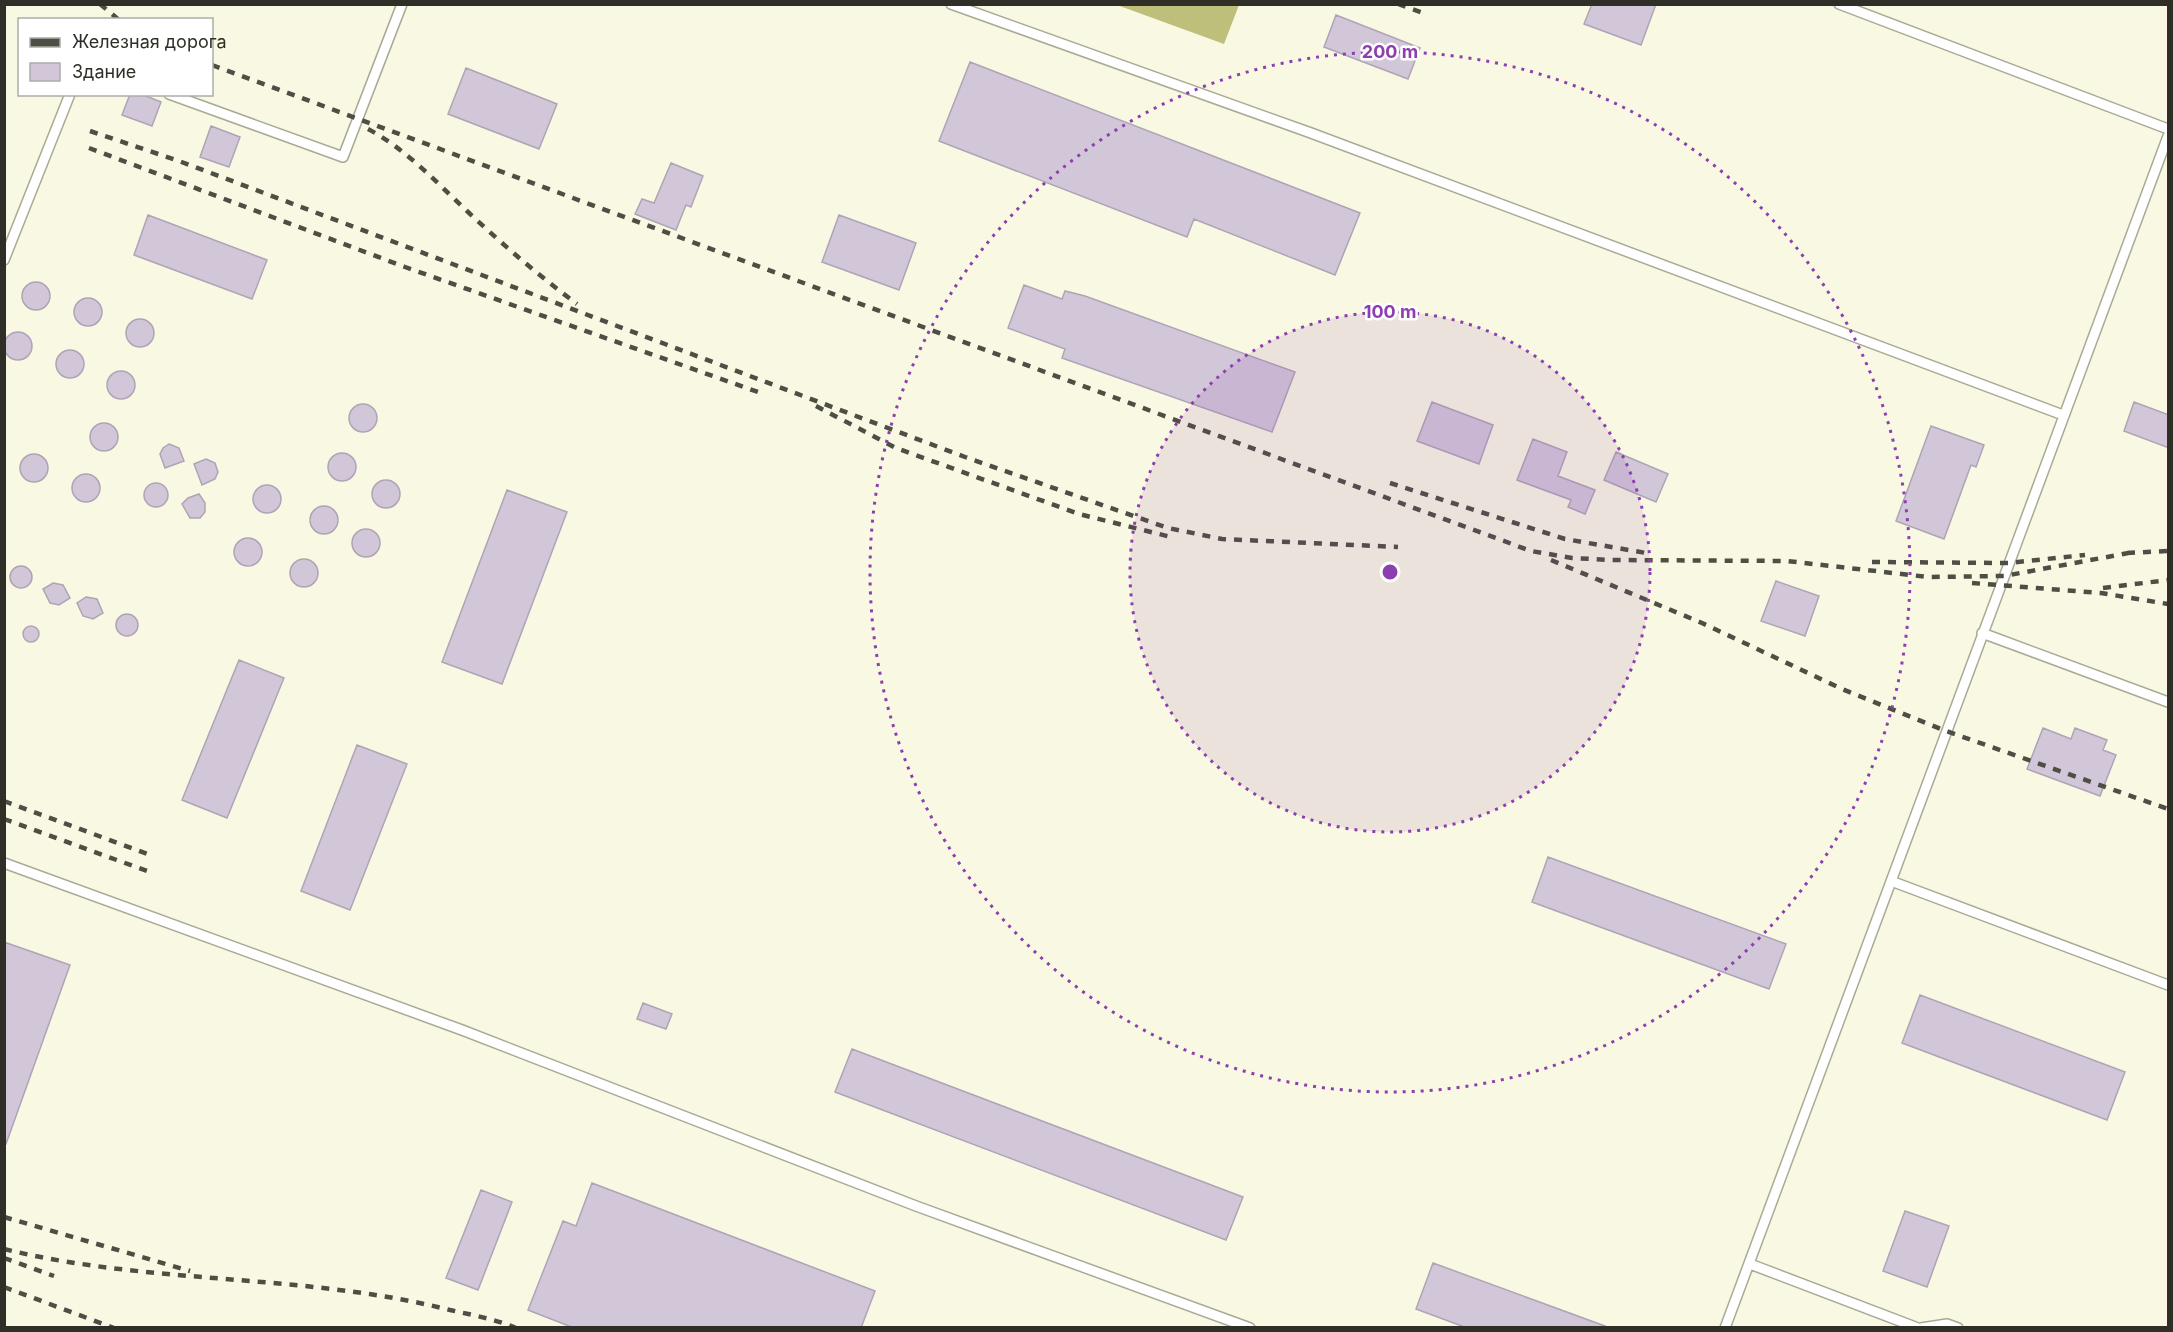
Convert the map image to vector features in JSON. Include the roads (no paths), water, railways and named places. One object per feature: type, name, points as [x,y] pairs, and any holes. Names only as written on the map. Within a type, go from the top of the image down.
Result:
[{"type":"lane","points":[[175,96],[343,157],[402,4]]},
{"type":"lane","points":[[951,4],[1311,133],[2063,415]]},
{"type":"lane","points":[[1839,4],[2169,129]]},
{"type":"lane","points":[[4,260],[69,96]]},
{"type":"lane","points":[[1725,1328],[2063,415],[2169,136]]},
{"type":"lane","points":[[1983,633],[2169,702]]},
{"type":"lane","points":[[4,863],[462,1030],[916,1206],[1250,1328]]},
{"type":"lane","points":[[1891,881],[2169,985]]},
{"type":"lane","points":[[1750,1264],[1919,1328],[1947,1324],[1958,1328]]},
{"type":"railway","points":[[100,4],[117,18]]},
{"type":"railway","points":[[1398,4],[1423,13]]},
{"type":"railway","points":[[213,65],[1531,551],[1572,558],[1611,560],[1787,561],[1928,577],[2004,576],[2134,552]]},
{"type":"railway","points":[[368,129],[408,156],[507,247],[577,304]]},
{"type":"railway","points":[[90,131],[179,161],[965,457],[1168,528],[1222,539],[1398,547]]},
{"type":"railway","points":[[89,148],[405,267],[758,392]]},
{"type":"railway","points":[[816,406],[896,448],[1079,514],[1175,538]]},
{"type":"railway","points":[[1390,483],[1565,539],[1652,554]]},
{"type":"railway","points":[[2127,553],[2168,551]]},
{"type":"railway","points":[[1872,562],[2008,563],[2085,555]]},
{"type":"railway","points":[[1551,560],[1702,623],[1842,689],[1946,731],[2168,809]]},
{"type":"railway","points":[[2103,588],[2168,580]]},
{"type":"railway","points":[[1972,583],[2101,593],[2168,604]]},
{"type":"railway","points":[[4,801],[153,856]]},
{"type":"railway","points":[[4,819],[147,871]]},
{"type":"railway","points":[[4,1217],[190,1271]]},
{"type":"railway","points":[[4,1249],[115,1269],[283,1284],[395,1298],[500,1322],[516,1328]]},
{"type":"railway","points":[[4,1258],[54,1276]]},
{"type":"railway","points":[[4,1287],[114,1328]]}]
